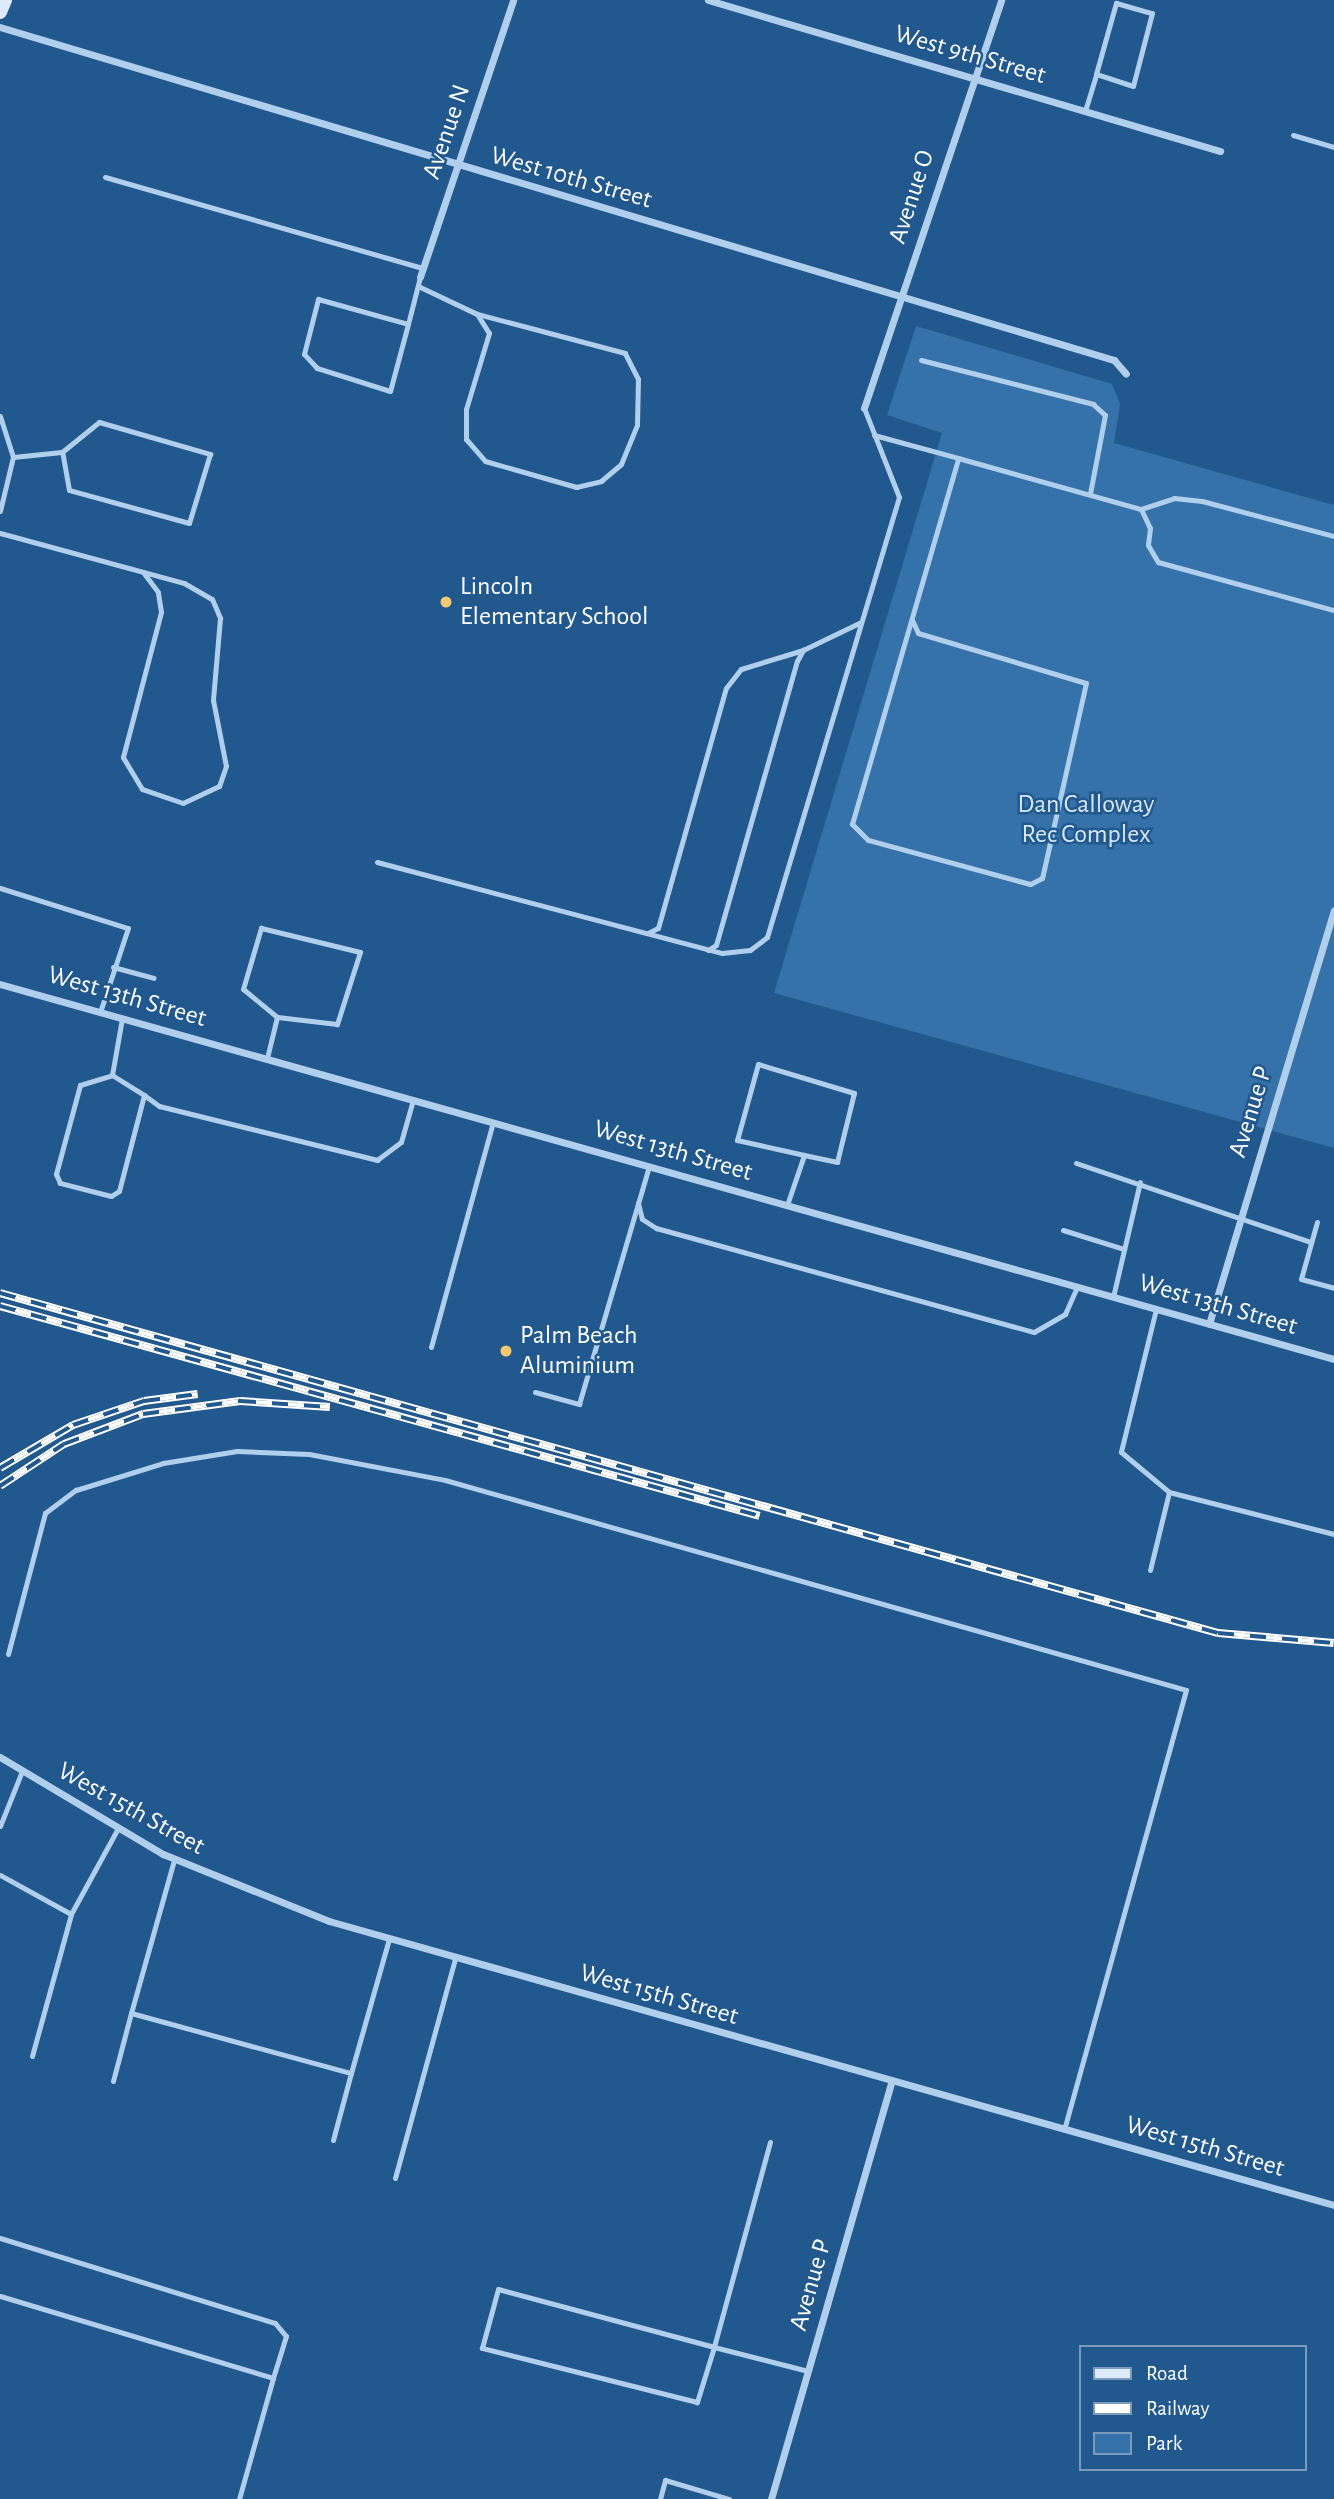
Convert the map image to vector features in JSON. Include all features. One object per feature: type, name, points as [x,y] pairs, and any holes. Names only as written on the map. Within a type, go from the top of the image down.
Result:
[{"type":"main road","points":[[0,12],[5,0]]},
{"type":"street","name":"Avenue N","points":[[420,277],[513,0]]},
{"type":"street","name":"West 9th Street","points":[[708,0],[1220,151]]},
{"type":"street","name":"Avenue O","points":[[864,408],[1000,0]]},
{"type":"street","name":"West 10th Street","points":[[0,27],[1114,360],[1125,374]]},
{"type":"street","name":"Avenue P","points":[[1209,1324],[1334,911]]},
{"type":"street","name":"West 13th Street","points":[[0,984],[1334,1359]]},
{"type":"street","name":"West 15th Street","points":[[0,1757],[117,1830],[174,1860],[251,1894],[455,1958],[891,2083],[1334,2205]]},
{"type":"street","name":"Avenue P","points":[[771,2499],[891,2083]]},
{"type":"lane","points":[[1085,111],[1116,3],[1152,13],[1133,86],[1096,74]]},
{"type":"lane","points":[[1293,135],[1334,148]]},
{"type":"lane","points":[[105,177],[423,268]]},
{"type":"lane","points":[[408,324],[318,299],[304,354],[317,368],[390,391],[408,324],[418,286],[420,277]]},
{"type":"lane","points":[[418,286],[477,314],[625,353],[638,379],[636,425],[621,464],[601,481],[576,487],[485,461],[466,439],[466,409],[489,333],[477,314]]},
{"type":"lane","points":[[921,360],[1093,404],[1105,415],[1090,494]]},
{"type":"lane","points":[[377,862],[708,950],[750,950],[767,937],[899,497],[864,408]]},
{"type":"lane","points":[[0,416],[13,457],[0,511]]},
{"type":"lane","points":[[13,457],[62,452],[99,422],[210,454],[189,523],[69,490],[62,452]]},
{"type":"lane","points":[[873,434],[1141,509],[1174,498],[1202,501],[1334,536]]},
{"type":"lane","points":[[912,620],[918,633],[1086,682],[1089,695],[1042,878],[1030,884],[868,840],[852,824],[958,458]]},
{"type":"lane","points":[[1141,509],[1150,528],[1148,545],[1158,562],[1334,610]]},
{"type":"lane","points":[[0,533],[143,572],[212,599],[220,618],[212,676],[226,766],[219,786],[184,803],[142,789],[123,757],[161,612],[158,592],[143,572]]},
{"type":"lane","points":[[648,934],[658,928],[726,688],[741,668],[803,650],[862,622]]},
{"type":"lane","points":[[708,950],[716,945],[803,650]]},
{"type":"lane","points":[[0,888],[128,928],[100,1012]]},
{"type":"lane","points":[[261,928],[359,953],[337,1024],[277,1017],[243,989],[261,928]]},
{"type":"lane","points":[[113,967],[154,978]]},
{"type":"lane","points":[[267,1058],[277,1017]]},
{"type":"lane","points":[[112,1075],[122,1018]]},
{"type":"lane","points":[[758,1064],[855,1093],[837,1162],[804,1155],[737,1140],[758,1064]]},
{"type":"lane","points":[[144,1095],[119,1191],[111,1196],[60,1183],[56,1174],[80,1085],[112,1075],[144,1095],[159,1106],[377,1160],[401,1143],[413,1100]]},
{"type":"lane","points":[[431,1347],[493,1122]]},
{"type":"lane","points":[[786,1205],[804,1155]]},
{"type":"lane","points":[[1076,1163],[1242,1214],[1311,1242]]},
{"type":"lane","points":[[535,1392],[579,1404],[649,1166]]},
{"type":"lane","points":[[1113,1297],[1140,1182]]},
{"type":"lane","points":[[638,1203],[642,1219],[656,1228],[1034,1332],[1065,1314],[1077,1287]]},
{"type":"lane","points":[[1317,1222],[1301,1279],[1334,1288]]},
{"type":"lane","points":[[1063,1230],[1124,1249]]},
{"type":"lane","points":[[1156,1309],[1121,1452],[1169,1492],[1334,1534]]},
{"type":"lane","points":[[8,1654],[45,1513],[76,1490],[163,1463],[237,1451],[309,1454],[445,1480],[1186,1690],[1065,2129]]},
{"type":"lane","points":[[1150,1570],[1169,1492]]},
{"type":"lane","points":[[0,1826],[22,1771]]},
{"type":"lane","points":[[32,2056],[71,1914],[117,1830]]},
{"type":"lane","points":[[113,2081],[174,1860]]},
{"type":"lane","points":[[0,1875],[71,1914]]},
{"type":"lane","points":[[334,2140],[389,1939]]},
{"type":"lane","points":[[395,2178],[455,1958]]},
{"type":"lane","points":[[131,2013],[351,2073]]},
{"type":"lane","points":[[770,2142],[714,2347],[697,2402],[482,2348],[498,2289],[714,2347],[808,2371]]},
{"type":"lane","points":[[0,2238],[275,2323],[286,2336],[239,2499]]},
{"type":"lane","points":[[0,2296],[273,2378]]},
{"type":"lane","points":[[660,2499],[665,2480],[729,2499]]},
{"type":"green space","name":"Dan Calloway Rec Complex","points":[[916,326],[1112,384],[1120,404],[1114,443],[1334,505],[1334,1148],[774,993],[942,433],[887,415]]},
{"type":"railway","points":[[0,1293],[1218,1633],[1334,1643]]},
{"type":"railway","points":[[0,1306],[760,1516]]},
{"type":"railway","points":[[0,1468],[73,1425],[144,1401],[198,1394]]},
{"type":"railway","points":[[0,1486],[64,1444],[143,1414],[240,1401],[330,1407]]},
{"type":"place","name":"Lincoln Elementary School","points":[[446,602]]},
{"type":"place","name":"Palm Beach Aluminium","points":[[506,1351]]}]
